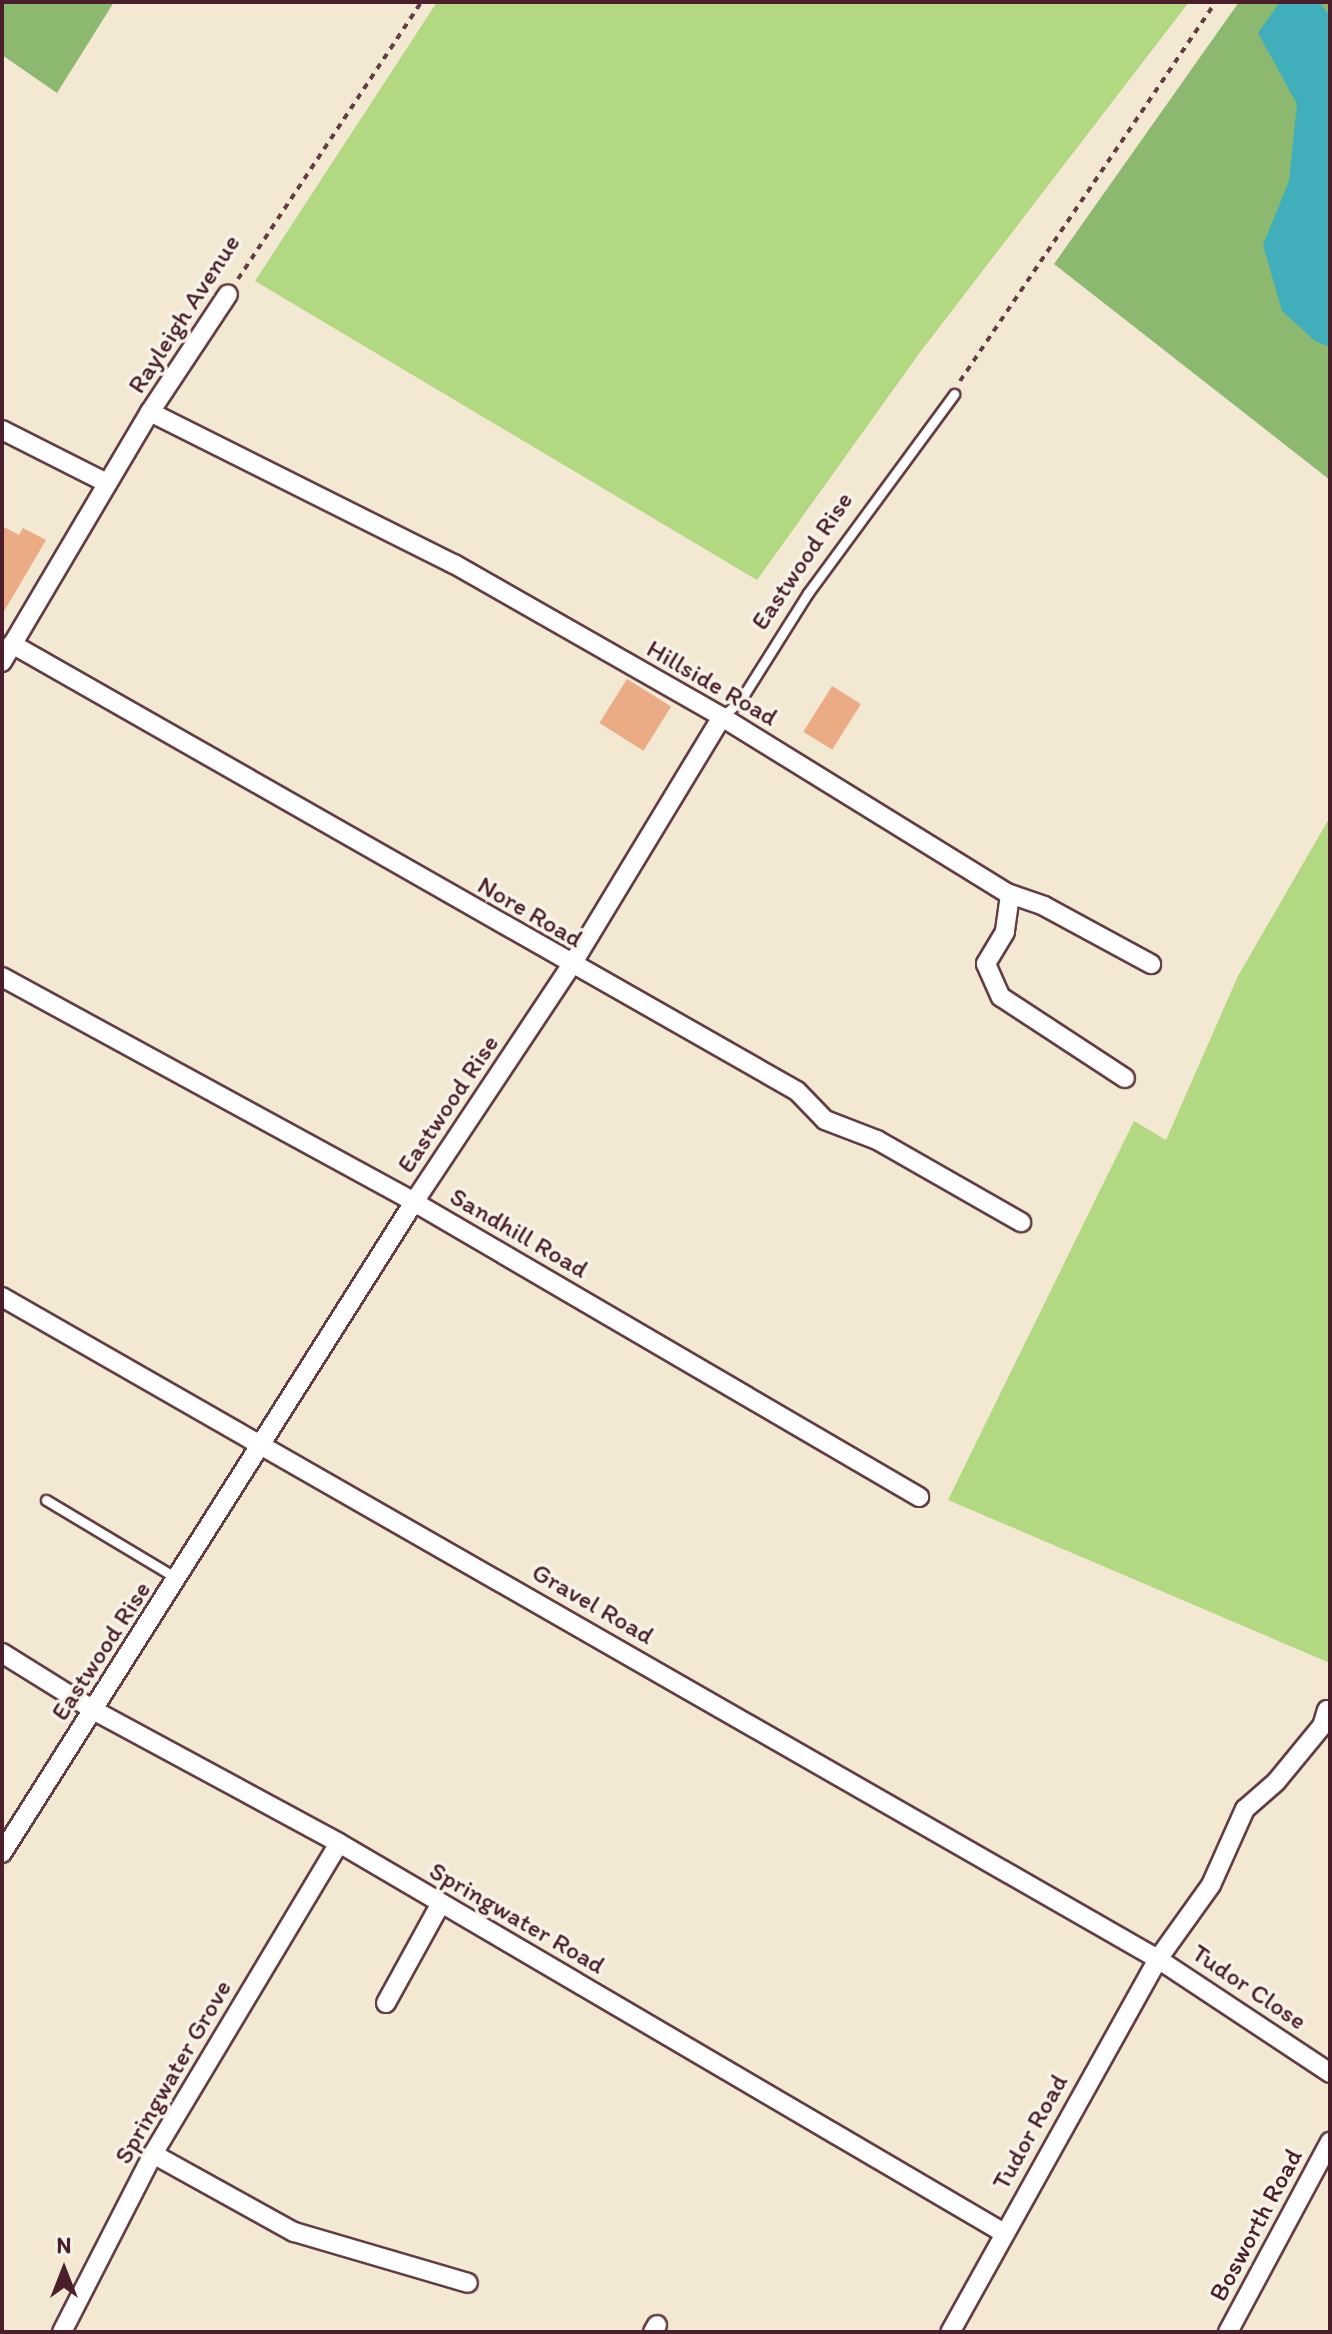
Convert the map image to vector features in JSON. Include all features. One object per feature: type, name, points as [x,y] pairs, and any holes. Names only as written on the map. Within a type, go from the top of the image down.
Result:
[{"type":"street","name":"Rayleigh Avenue","points":[[2,662],[150,412],[228,294]]},
{"type":"street","name":"Hillside Road","points":[[150,412],[454,564],[722,717],[1007,893],[1044,906],[1151,964]]},
{"type":"street","points":[[2,430],[107,483]]},
{"type":"street","name":"Nore Road","points":[[12,644],[571,966],[797,1091],[825,1120],[877,1140],[1021,1222]]},
{"type":"street","name":"Eastwood Rise","points":[[2,1853],[265,1445],[414,1202],[571,966],[722,717]]},
{"type":"street","points":[[1007,893],[1005,932],[986,964],[1001,997],[1125,1078]]},
{"type":"street","name":"Sandhill Road","points":[[2,977],[414,1202],[919,1497]]},
{"type":"street","name":"Gravel Road","points":[[2,1297],[1158,1959]]},
{"type":"street","name":"Springwater Road","points":[[2,1653],[95,1711],[339,1843],[1004,2233]]},
{"type":"street","name":"Tudor Close","points":[[1327,1710],[1322,1726],[1276,1782],[1241,1815],[1211,1885],[1158,1959],[1330,2073]]},
{"type":"street","name":"Springwater Grove","points":[[62,2332],[153,2154],[339,1843]]},
{"type":"street","points":[[386,2003],[441,1903]]},
{"type":"street","name":"Tudor Road","points":[[950,2332],[1158,1959]]},
{"type":"street","name":"Bosworth Road","points":[[1228,2332],[1330,2142]]},
{"type":"street","points":[[153,2154],[294,2232],[468,2283]]},
{"type":"lane","name":"Eastwood Rise","points":[[722,717],[740,701],[808,593],[954,394]]},
{"type":"lane","points":[[46,1500],[178,1579]]},
{"type":"path","name":"Rayleigh Avenue","points":[[228,294],[421,2]]},
{"type":"path","points":[[954,394],[964,370],[1216,2]]},
{"type":"green space","points":[[2,2],[114,2],[57,93],[2,55]]},
{"type":"green space","points":[[437,2],[1189,2],[921,351],[757,580],[255,281]]},
{"type":"green space","points":[[1239,2],[1330,2],[1330,480],[1054,264]]},
{"type":"green space","points":[[1330,817],[1330,1663],[948,1500],[1134,1121],[1166,1140],[1238,976]]},
{"type":"water","points":[[1280,2],[1319,2],[1330,16],[1330,347],[1315,341],[1282,311],[1263,245],[1289,181],[1297,104],[1258,33]]},
{"type":"building","points":[[2,526],[19,535],[23,528],[46,540],[2,615]]},
{"type":"building","points":[[627,679],[671,707],[644,751],[599,723]]},
{"type":"building","points":[[832,686],[861,704],[832,750],[803,732]]}]
